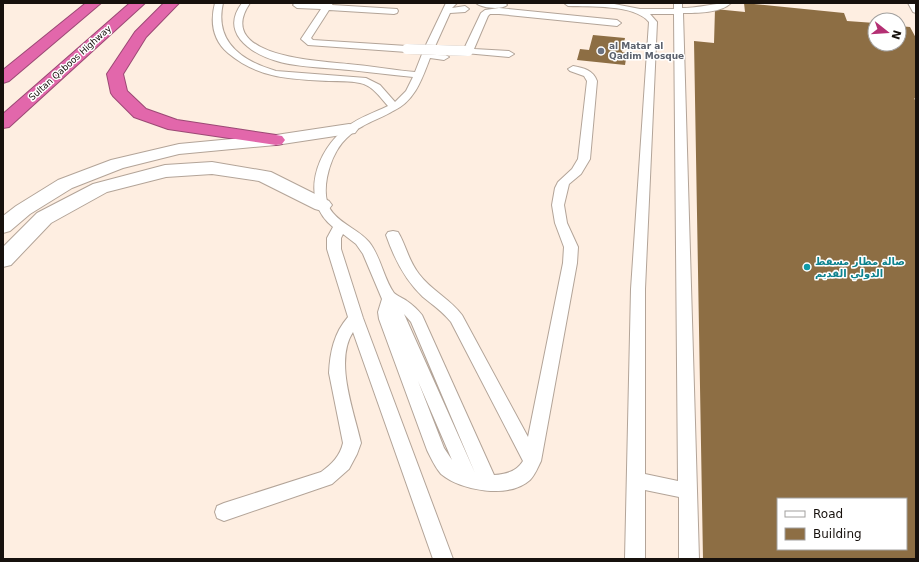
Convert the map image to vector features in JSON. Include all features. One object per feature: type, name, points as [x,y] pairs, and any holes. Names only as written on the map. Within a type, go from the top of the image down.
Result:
[{"type":"highway","name":"Sultan Qaboos Highway","points":[[3,123],[138,3]]},
{"type":"highway","points":[[172,3],[140,35],[115,74],[119,93],[140,113],[174,125],[276,140]]},
{"type":"highway","points":[[3,69],[91,5]]},
{"type":"highway","points":[[3,78],[91,5]]},
{"type":"street","points":[[3,226],[23,210],[65,184],[117,164],[179,148],[276,140],[349,129]]},
{"type":"street","points":[[3,260],[44,218],[100,188],[165,171],[212,168],[264,176],[322,205]]},
{"type":"lane","points":[[219,3],[216,17],[219,34],[227,47],[244,61],[262,71],[280,76],[353,79],[370,82],[381,90],[394,107]]},
{"type":"lane","points":[[246,3],[239,16],[238,27],[240,32],[243,37],[254,47],[270,55],[296,62],[418,75]]},
{"type":"lane","points":[[480,3],[542,9],[567,18]]},
{"type":"lane","points":[[568,3],[628,8],[643,11],[678,6],[714,8],[727,3]]},
{"type":"lane","points":[[912,3],[916,10]]},
{"type":"lane","points":[[297,5],[327,5],[394,11]]},
{"type":"lane","points":[[327,5],[307,37],[308,42],[509,54]]},
{"type":"lane","points":[[678,6],[689,559]]},
{"type":"lane","points":[[465,9],[450,7],[426,55],[408,96],[394,107],[364,120],[349,129],[336,144],[327,160],[320,183],[320,196],[327,216],[340,227],[358,238],[365,246],[390,298],[469,480],[488,482],[511,481],[521,476],[528,470],[532,462],[570,263],[571,247],[559,213],[558,205],[561,188],[564,182],[581,165],[585,153],[592,78],[586,72],[573,69]]},
{"type":"lane","points":[[468,51],[484,15],[488,12],[495,11],[617,23]]},
{"type":"lane","points":[[635,559],[638,289],[653,22],[652,18],[643,11]]},
{"type":"lane","points":[[426,55],[444,57]]},
{"type":"lane","points":[[340,227],[334,238],[334,249],[356,318],[443,559]]},
{"type":"lane","points":[[393,235],[400,257],[415,279],[425,290],[451,310],[457,319],[532,462]]},
{"type":"lane","points":[[390,298],[401,303],[410,310],[417,319],[488,482]]},
{"type":"lane","points":[[224,512],[326,478],[345,463],[352,443],[337,373],[337,361],[346,328],[356,318]]},
{"type":"lane","points":[[636,480],[688,491]]},
{"type":"building","name":"صالة مطار مسقط الدولي القديم","points":[[744,3],[844,13],[847,21],[867,22],[867,52],[907,52],[907,27],[910,27],[916,38],[916,99],[914,98],[916,102],[916,559],[703,559],[694,41],[714,43],[715,9],[745,12]]},
{"type":"building","name":"al Matar al Qadim Mosque","points":[[593,35],[625,38],[622,52],[627,53],[625,65],[577,60],[580,49],[589,50]]},
{"type":"place","name":"al Matar al Qadim Mosque","points":[[601,51]]},
{"type":"place","name":"صالة مطار مسقط الدولي القديم","points":[[807,267]]}]
